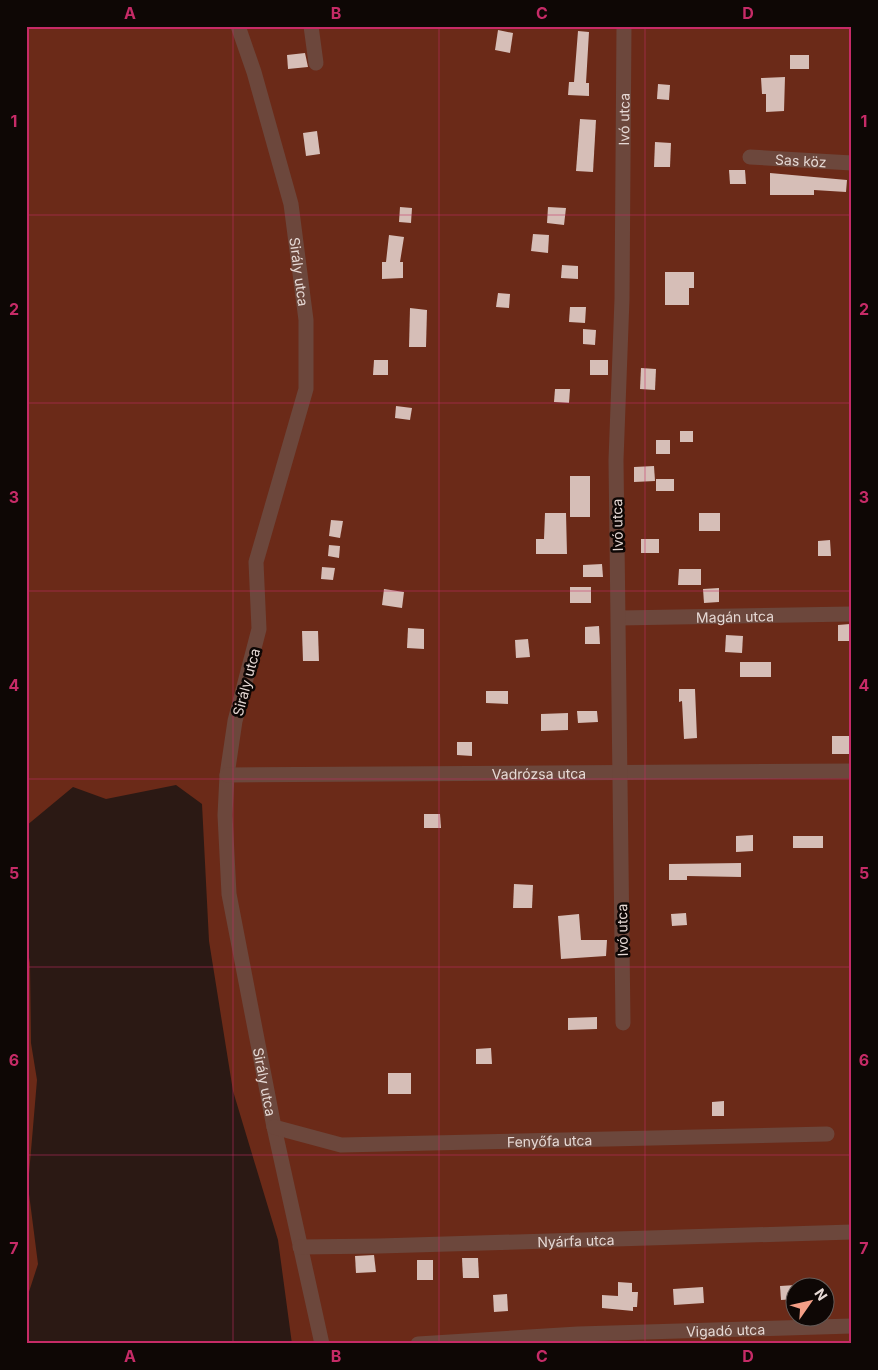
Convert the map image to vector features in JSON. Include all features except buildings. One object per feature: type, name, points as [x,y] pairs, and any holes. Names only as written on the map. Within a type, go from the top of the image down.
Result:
[{"type":"street","name":"Sirály utca","points":[[238,26],[256,80],[291,204],[306,320],[306,389],[256,562],[260,629],[235,721],[228,775],[225,815],[229,894],[274,1127],[322,1344]]},
{"type":"street","points":[[311,26],[316,63]]},
{"type":"street","name":"Ivó utca","points":[[623,1023],[616,460],[622,299],[624,26]]},
{"type":"street","name":"Sas köz","points":[[750,157],[852,163]]},
{"type":"street","name":"Magán utca","points":[[619,618],[852,614]]},
{"type":"street","name":"Vadrózsa utca","points":[[228,775],[852,772]]},
{"type":"street","name":"Fenyőfa utca","points":[[274,1127],[341,1144],[827,1134]]},
{"type":"street","name":"Nyárfa utca","points":[[300,1246],[378,1246],[852,1232]]},
{"type":"street","name":"Vigadó utca","points":[[418,1344],[578,1334],[852,1326]]},
{"type":"shaded area","points":[[26,26],[852,26],[852,1344],[292,1344],[278,1240],[233,1091],[209,941],[202,804],[176,785],[106,799],[73,787],[26,826]]},
{"type":"shaded area","points":[[26,941],[30,963],[31,1043],[37,1080],[28,1186],[38,1264],[26,1301]]}]
